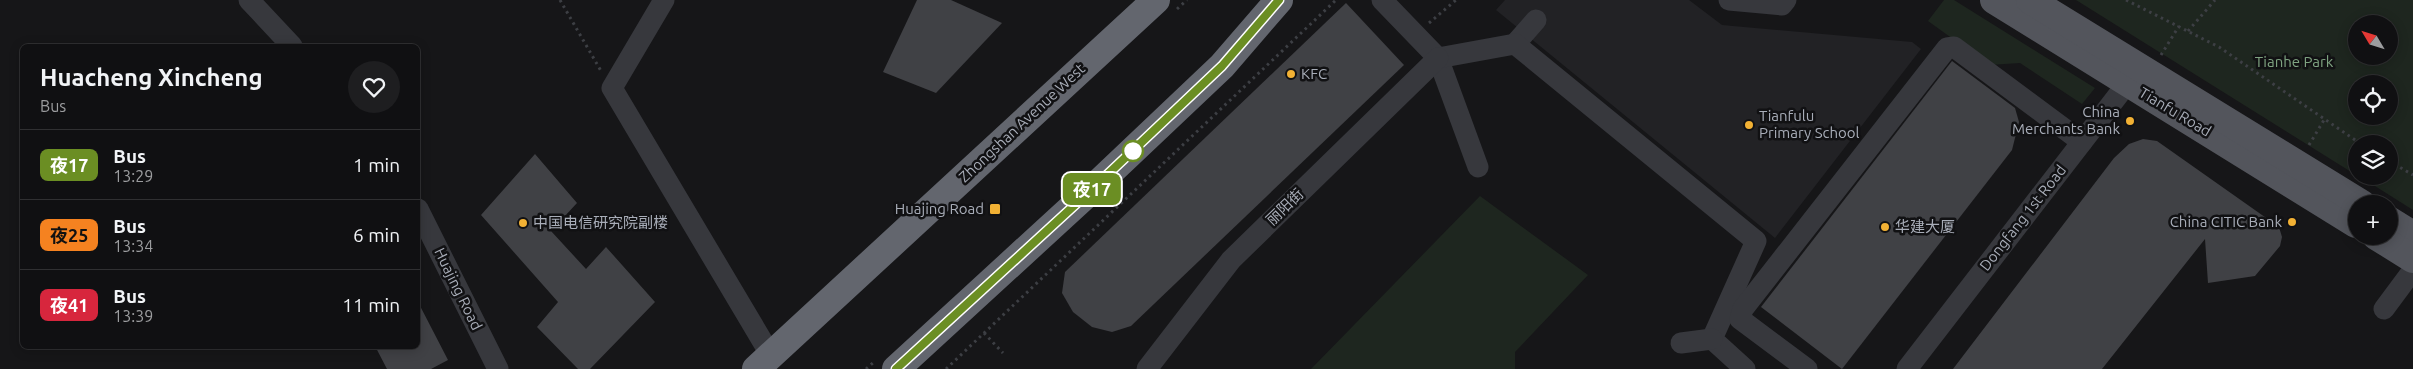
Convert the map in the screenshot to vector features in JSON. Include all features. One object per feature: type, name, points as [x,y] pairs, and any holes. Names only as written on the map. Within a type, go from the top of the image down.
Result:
[{"type":"highway","name":"Zhongshan Avenue West","points":[[763,362],[1156,0]]},
{"type":"highway","points":[[899,365],[1089,192],[1222,66],[1279,0]]},
{"type":"main road","name":"Tianfu Road","points":[[1994,0],[2139,75],[2348,196]]},
{"type":"main road","name":"Tianfu Road","points":[[2030,0],[2348,219]]},
{"type":"main road","points":[[2398,226],[2413,235]]},
{"type":"main road","points":[[2390,245],[2413,259]]},
{"type":"street","points":[[249,0],[290,44]]},
{"type":"street","points":[[664,0],[612,88],[763,362]]},
{"type":"street","points":[[1382,0],[1434,55],[1478,167]]},
{"type":"street","points":[[1729,0],[1782,5],[1786,0]]},
{"type":"street","points":[[1434,55],[1515,44],[1536,20]]},
{"type":"street","points":[[1515,44],[1756,241],[1712,338]]},
{"type":"street","points":[[1807,369],[1740,319],[1742,309],[1946,48],[1954,47],[2082,142]]},
{"type":"street","name":"丽阳街","points":[[1147,369],[1232,260],[1434,55]]},
{"type":"street","name":"Dongfang 1st Road","points":[[1907,369],[2082,142],[2139,75]]},
{"type":"street","name":"Huajing Road","points":[[420,213],[498,369]]},
{"type":"street","points":[[2384,309],[2413,270]]},
{"type":"street","points":[[1681,343],[1712,338]]},
{"type":"street","points":[[1712,338],[1745,369]]},
{"type":"path","points":[[560,0],[612,88]]},
{"type":"path","points":[[946,369],[1336,0]]},
{"type":"path","points":[[1416,35],[1456,0]]},
{"type":"path","points":[[2126,0],[2219,47],[2348,136]]},
{"type":"path","points":[[2188,31],[2215,0]]},
{"type":"path","points":[[2139,75],[2179,26]]},
{"type":"path","points":[[2313,139],[2324,120]]},
{"type":"path","points":[[2398,166],[2413,175]]},
{"type":"path","points":[[984,333],[1003,354]]},
{"type":"path","points":[[866,369],[899,365]]},
{"type":"shaded area","name":"Tianfulu Primary School","points":[[1505,0],[1689,0],[1722,25],[1912,42],[1921,49],[1775,238],[1496,10]]},
{"type":"green space","points":[[1944,0],[1954,0],[2095,88],[2082,104],[2020,63],[1989,65],[1928,21]]},
{"type":"green space","name":"Tianhe Park","points":[[2076,0],[2413,0],[2413,210],[2398,201],[2398,195],[2389,195],[2373,185],[2398,185],[2398,135],[2348,135],[2348,170]]},
{"type":"green space","points":[[1480,196],[1588,275],[1515,352],[1515,369],[1311,369]]},
{"type":"building","points":[[917,0],[951,0],[1002,23],[936,93],[883,72]]},
{"type":"building","points":[[1346,3],[1404,65],[1131,326],[1112,332],[1092,327],[1073,312],[1062,293],[1065,272]]},
{"type":"building","name":"华建大厦","points":[[1952,61],[2015,108],[2019,122],[2012,150],[1842,369],[1761,307]]},
{"type":"building","points":[[2143,139],[2157,141],[2279,227],[2282,237],[2280,246],[2255,276],[2208,283],[2205,239],[2102,369],[1953,369],[2114,158],[2129,144]]},
{"type":"building","points":[[535,154],[577,203],[551,231],[586,269],[606,247],[655,302],[590,369],[578,369],[537,327],[558,302],[481,215]]},
{"type":"building","points":[[420,306],[448,360],[431,369],[387,369],[377,349],[420,349]]},
{"type":"bus line","name":"夜17","points":[[896,369],[1089,192],[1222,66],[1240,48],[1279,0]]},
{"type":"place","name":"KFC","points":[[1291,74]]},
{"type":"place","name":"China Merchants Bank","points":[[2130,121]]},
{"type":"place","name":"Tianfulu Primary School","points":[[1749,125]]},
{"type":"place","name":"Huajing Road","points":[[995,209]]},
{"type":"place","name":"China CITIC Bank","points":[[2292,222]]},
{"type":"place","name":"中国电信研究院副楼","points":[[523,223]]},
{"type":"place","name":"华建大厦","points":[[1885,227]]}]
